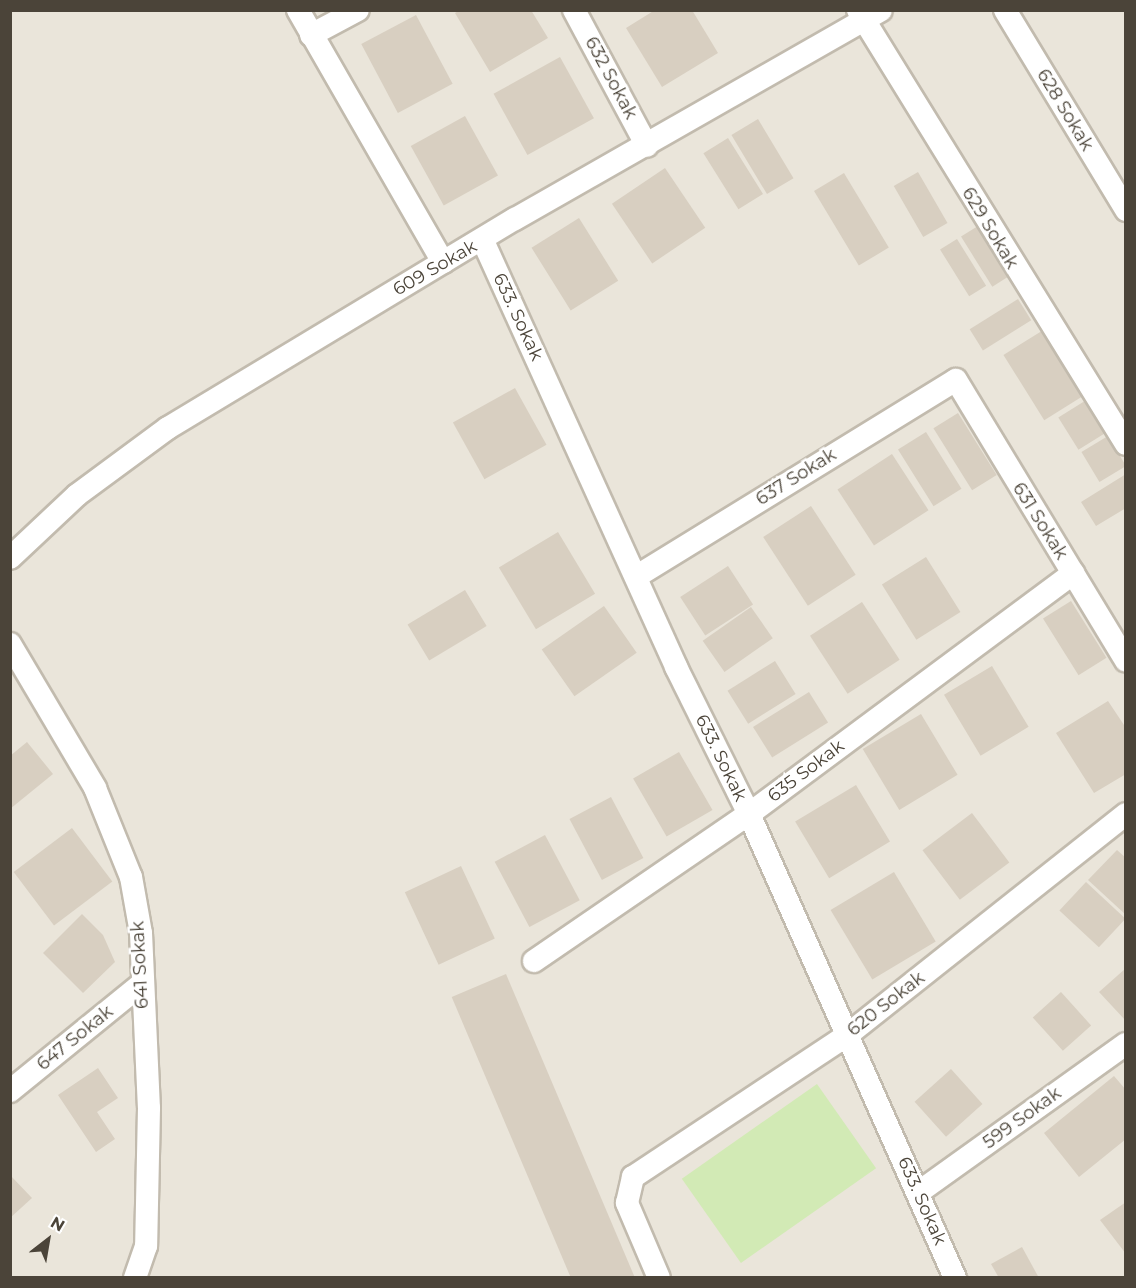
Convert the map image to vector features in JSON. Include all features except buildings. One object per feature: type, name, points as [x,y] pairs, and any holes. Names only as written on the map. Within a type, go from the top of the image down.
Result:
[{"type":"street","points":[[298,10],[443,262]]},
{"type":"street","points":[[311,35],[358,10]]},
{"type":"street","name":"632 Sokak","points":[[574,10],[647,146]]},
{"type":"street","name":"628 Sokak","points":[[1005,10],[1125,210]]},
{"type":"street","name":"609 Sokak","points":[[10,558],[77,495],[168,428],[443,262],[647,146],[868,14]]},
{"type":"street","name":"629 Sokak","points":[[868,14],[1125,444]]},
{"type":"street","name":"633. Sokak","points":[[483,240],[749,814],[846,1036],[919,1192],[956,1278]]},
{"type":"street","name":"637 Sokak","points":[[637,576],[956,380]]},
{"type":"street","name":"631 Sokak","points":[[956,380],[1125,661]]},
{"type":"street","name":"635 Sokak","points":[[534,961],[749,814],[1073,573]]},
{"type":"street","name":"641 Sokak","points":[[10,644],[95,788],[131,877],[141,933],[140,986],[149,1108],[146,1246],[135,1278]]},
{"type":"street","name":"620 Sokak","points":[[659,1278],[627,1203],[633,1177],[846,1036],[1125,814]]},
{"type":"street","name":"647 Sokak","points":[[10,1091],[140,986]]},
{"type":"street","name":"599 Sokak","points":[[919,1192],[1125,1044]]},
{"type":"shaded area","points":[[11,11],[1125,11],[1125,1277],[11,1277]]},
{"type":"green space","points":[[817,1084],[876,1168],[741,1263],[682,1179]]}]
